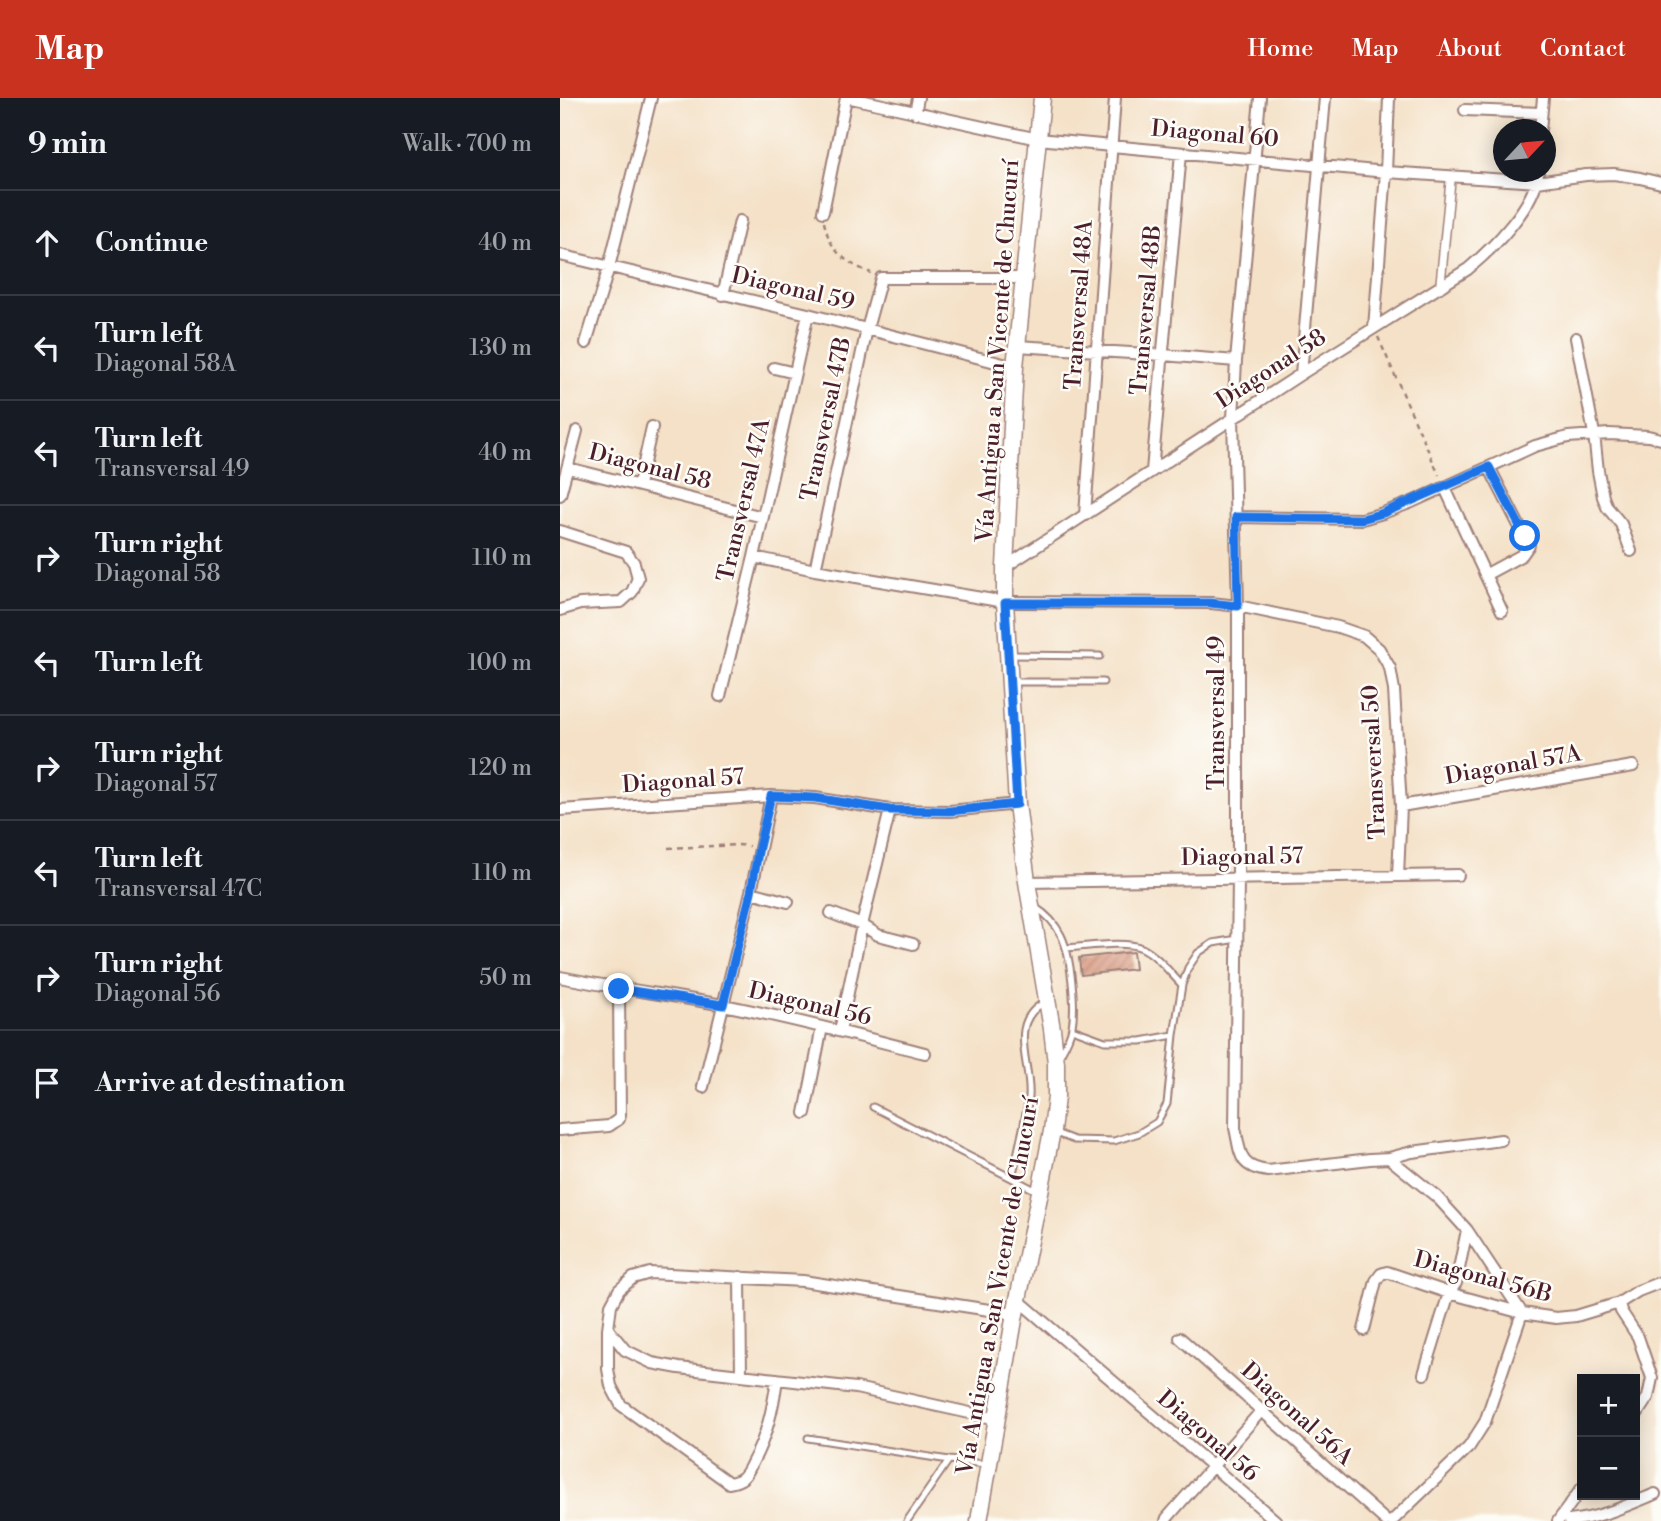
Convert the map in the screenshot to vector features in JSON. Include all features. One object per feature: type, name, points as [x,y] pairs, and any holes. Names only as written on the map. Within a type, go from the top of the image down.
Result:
[{"type":"main road","name":"Vía Antigua a San Vicente de Chucurí","points":[[979,1521],[1016,1307],[1052,1131],[1056,1097],[1056,1063],[1048,1000],[1027,882],[1017,804],[1005,603],[1015,367],[1042,98]]},
{"type":"street","points":[[586,343],[609,267],[651,98]]},
{"type":"street","points":[[823,212],[846,98]]},
{"type":"street","name":"Diagonal 60","points":[[851,98],[1038,139],[1386,172],[1493,176]]},
{"type":"street","points":[[915,113],[918,98]]},
{"type":"street","name":"Transversal 48A","points":[[1086,515],[1115,98]]},
{"type":"street","name":"Transversal 49","points":[[1260,98],[1233,418],[1238,606],[1235,1128],[1243,1161],[1254,1169],[1268,1171],[1389,1158]]},
{"type":"street","points":[[1301,374],[1325,98]]},
{"type":"street","points":[[1374,328],[1389,98]]},
{"type":"street","points":[[1541,119],[1543,98]]},
{"type":"street","points":[[1465,110],[1541,113]]},
{"type":"street","name":"Transversal 48B","points":[[1152,471],[1181,153]]},
{"type":"street","points":[[1556,176],[1614,174],[1661,183]]},
{"type":"street","points":[[1440,288],[1451,176]]},
{"type":"street","name":"Diagonal 58","points":[[1005,567],[1468,269],[1491,250],[1510,228],[1534,182]]},
{"type":"street","points":[[723,295],[740,221]]},
{"type":"street","name":"Diagonal 59","points":[[560,256],[867,328],[1015,367]]},
{"type":"street","points":[[881,278],[1024,278]]},
{"type":"street","name":"Transversal 47B","points":[[815,570],[867,328],[881,278]]},
{"type":"street","name":"Transversal 47A","points":[[720,696],[808,314]]},
{"type":"street","points":[[1576,338],[1598,471],[1607,508],[1621,524],[1631,551]]},
{"type":"street","points":[[1017,346],[1236,361]]},
{"type":"street","points":[[774,368],[795,373]]},
{"type":"street","points":[[639,485],[652,427]]},
{"type":"street","points":[[560,495],[577,431]]},
{"type":"street","points":[[1236,517],[1362,519],[1444,488],[1535,446],[1568,437],[1609,434],[1661,439]]},
{"type":"street","points":[[1485,575],[1522,555],[1529,545],[1489,467]]},
{"type":"street","name":"Diagonal 58","points":[[568,468],[763,517]]},
{"type":"street","points":[[1444,488],[1502,611]]},
{"type":"street","points":[[560,531],[626,552],[634,563],[638,578],[632,592],[621,602],[580,604],[560,610]]},
{"type":"street","points":[[754,557],[1005,603],[1210,603],[1238,606]]},
{"type":"street","name":"Transversal 50","points":[[1238,606],[1338,627],[1364,636],[1379,649],[1390,668],[1394,690],[1401,806],[1398,876]]},
{"type":"street","name":"Diagonal 57A","points":[[1401,806],[1633,766]]},
{"type":"street","points":[[703,1087],[751,892],[771,796]]},
{"type":"street","name":"Diagonal 57","points":[[560,810],[771,796],[815,798],[890,810],[950,811],[1017,804]]},
{"type":"street","points":[[840,1031],[890,810]]},
{"type":"street","name":"Diagonal 57","points":[[1027,882],[1458,875]]},
{"type":"street","points":[[751,892],[788,902]]},
{"type":"street","points":[[831,913],[862,925],[878,935],[913,944]]},
{"type":"street","name":"Diagonal 56","points":[[560,978],[723,1005],[925,1053]]},
{"type":"street","points":[[560,1130],[609,1126],[621,1115],[619,989]]},
{"type":"street","points":[[805,1113],[822,1027]]},
{"type":"street","points":[[1389,1158],[1412,1152],[1501,1140]]},
{"type":"street","points":[[1389,1158],[1437,1197],[1467,1230],[1522,1313],[1485,1422],[1478,1435],[1469,1447],[1392,1521]]},
{"type":"street","points":[[1424,1374],[1455,1283],[1467,1230]]},
{"type":"street","name":"Diagonal 56B","points":[[1364,1330],[1376,1282],[1381,1274],[1387,1272],[1522,1313],[1556,1318],[1576,1316],[1614,1304],[1661,1282]]},
{"type":"street","points":[[777,1379],[769,1426],[758,1452],[744,1476],[737,1482],[729,1483],[621,1405],[611,1386],[608,1368],[611,1305],[619,1290],[633,1278],[650,1273],[803,1281],[1016,1307]]},
{"type":"street","points":[[740,1277],[741,1375]]},
{"type":"street","points":[[1614,1304],[1638,1337],[1652,1378],[1648,1397],[1640,1409]]},
{"type":"street","name":"Diagonal 56","points":[[1016,1307],[1276,1521]]},
{"type":"street","points":[[608,1329],[625,1350],[652,1363],[856,1388],[997,1419]]},
{"type":"street","name":"Diagonal 56A","points":[[1180,1338],[1386,1521]]},
{"type":"street","points":[[1166,1519],[1262,1410]]},
{"type":"street","points":[[1569,1521],[1603,1515],[1655,1494]]},
{"type":"street","points":[[1558,1521],[1577,1495]]},
{"type":"lane","points":[[1007,654],[1100,656]]},
{"type":"lane","points":[[1009,682],[1103,682]]},
{"type":"lane","points":[[1031,904],[1053,923],[1066,948],[1072,991],[1072,1029],[1056,1063]]},
{"type":"lane","points":[[1052,1131],[1074,1140],[1114,1141],[1139,1133],[1157,1122],[1167,1104],[1174,1035],[1182,985],[1188,968],[1198,953],[1213,943],[1237,939]]},
{"type":"lane","points":[[1066,948],[1127,944],[1142,948],[1157,958],[1182,985]]},
{"type":"lane","points":[[1012,1178],[1030,1095],[1023,1045],[1024,1027],[1034,1009],[1048,1000]]},
{"type":"lane","points":[[1072,1029],[1105,1041],[1141,1041],[1174,1035]]},
{"type":"lane","points":[[873,1107],[1040,1192]]},
{"type":"lane","points":[[808,1438],[989,1464]]},
{"type":"lane","points":[[907,1521],[949,1460]]},
{"type":"path","points":[[823,212],[827,236],[838,255],[881,278]]},
{"type":"path","points":[[1374,328],[1444,488]]},
{"type":"path","points":[[668,848],[739,845],[759,847]]},
{"type":"building","points":[[1133,952],[1135,969],[1081,975],[1079,958]]},
{"type":"route","points":[[619,989],[723,1005],[771,796],[815,798],[890,810],[950,811],[1017,804],[1005,603],[1210,603],[1238,606],[1236,517],[1362,519],[1383,513],[1489,467],[1525,536]]}]
